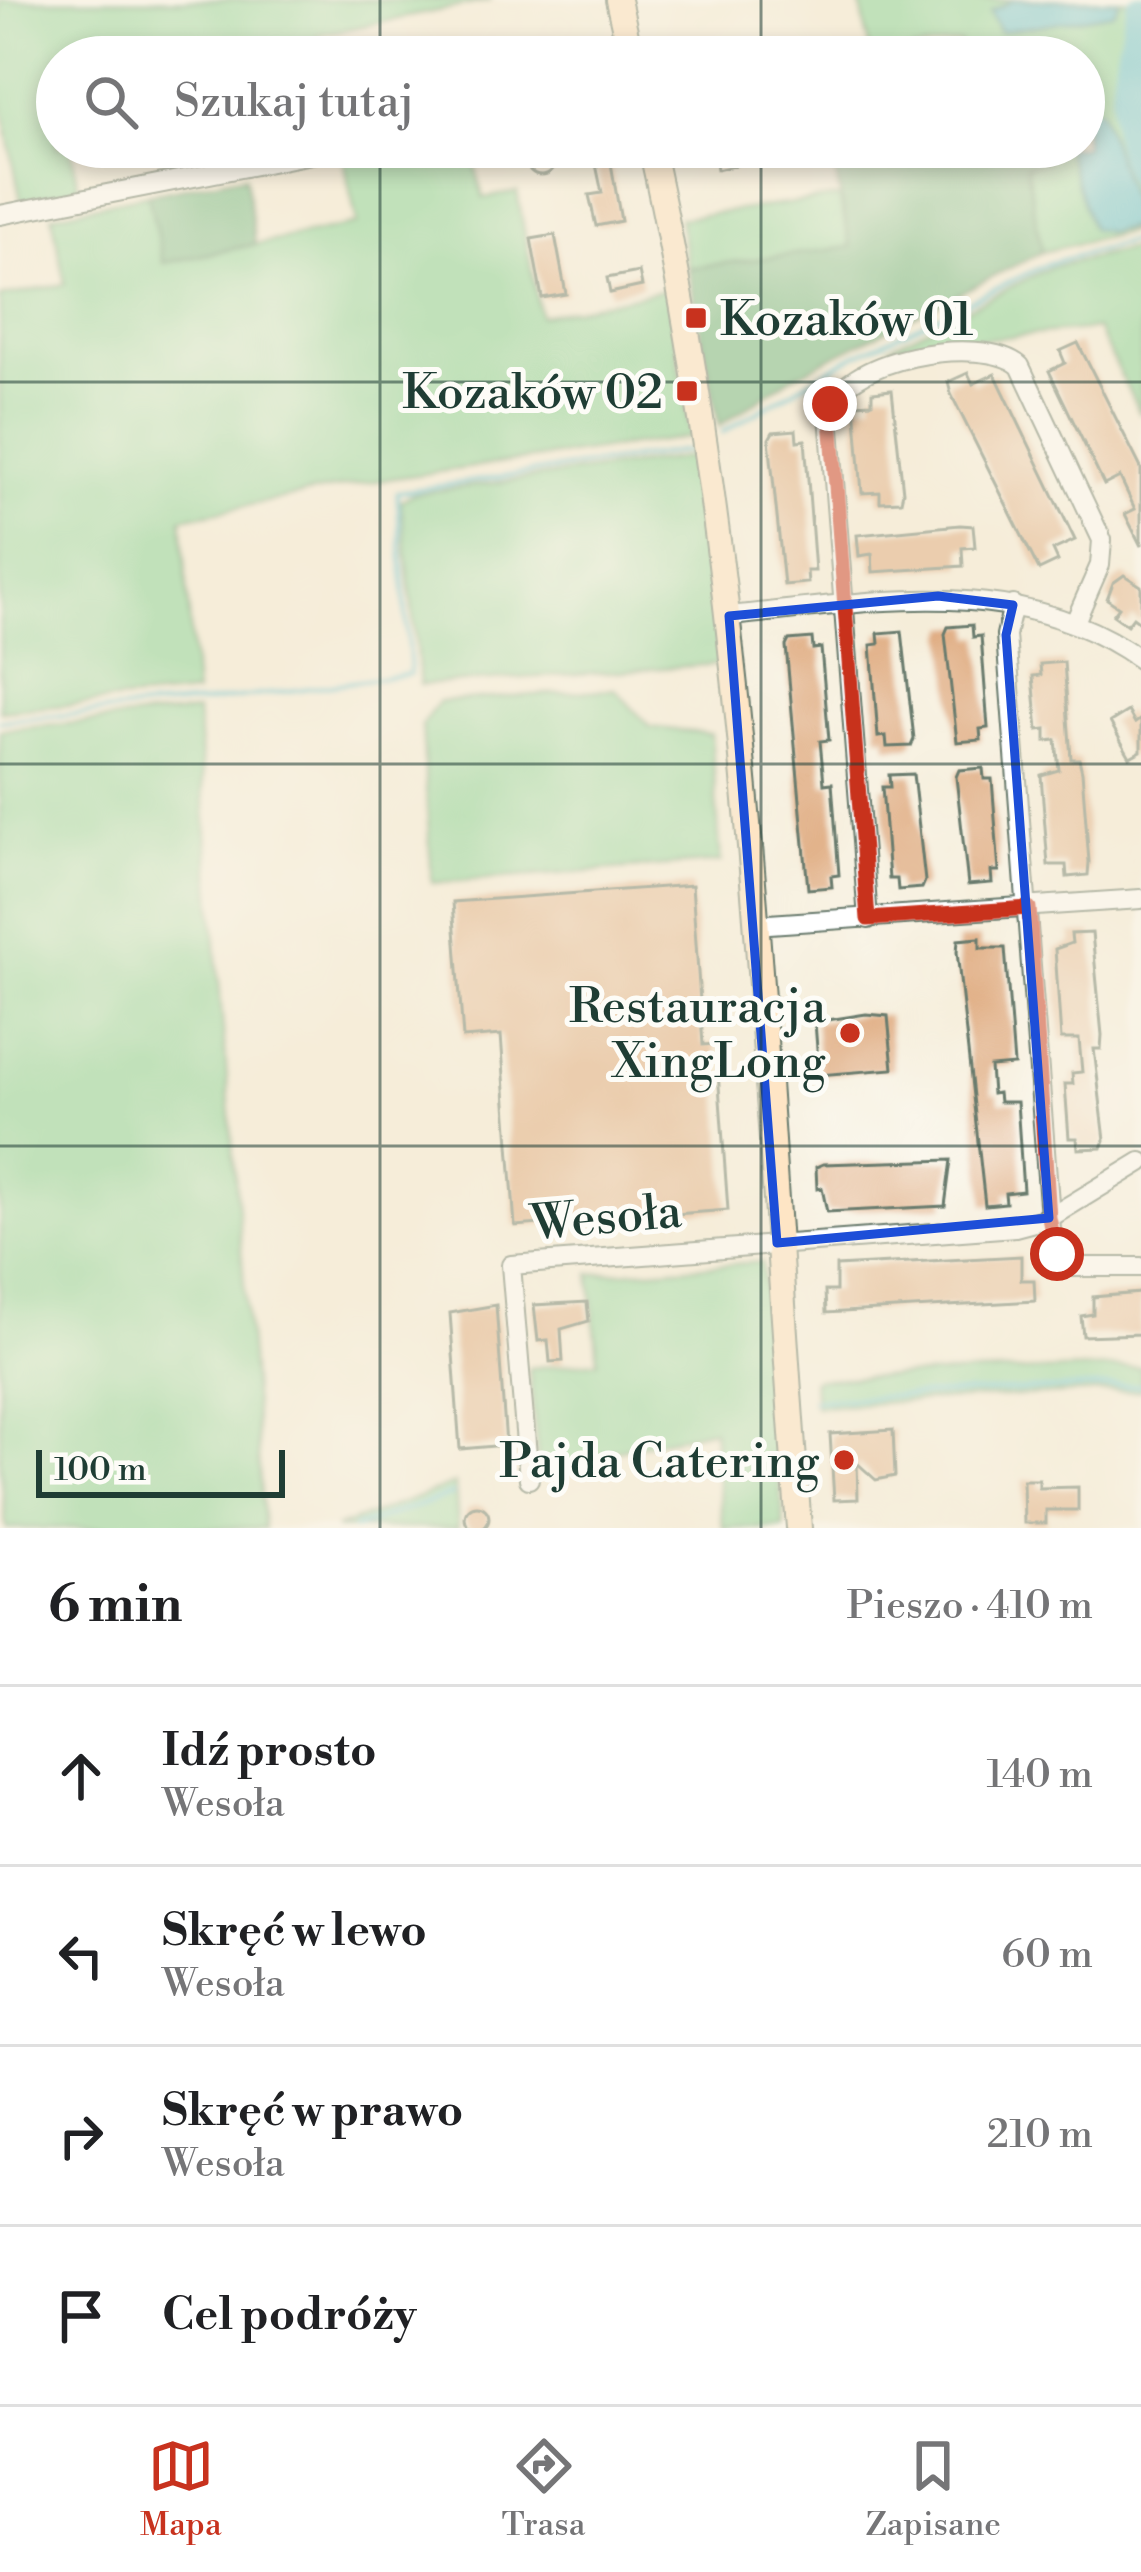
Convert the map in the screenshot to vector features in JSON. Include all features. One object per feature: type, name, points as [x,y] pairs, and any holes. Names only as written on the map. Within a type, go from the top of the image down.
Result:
[{"type":"street","points":[[618,0],[626,36]]},
{"type":"street","points":[[0,215],[240,168]]},
{"type":"street","points":[[654,168],[700,394],[729,616],[799,1528]]},
{"type":"street","points":[[868,919],[829,415],[836,392],[847,381],[890,363],[993,351],[1020,366],[1102,540],[1100,565],[1075,622]]},
{"type":"street","points":[[729,616],[938,596],[1013,605],[1075,622],[1103,633],[1141,660]]},
{"type":"street","points":[[1013,605],[1006,635],[1052,1243],[1065,1263],[1102,1271],[1141,1268]]},
{"type":"street","points":[[754,926],[1141,899]]},
{"type":"street","name":"Wesoła","points":[[529,1479],[511,1265],[978,1231],[1049,1218],[1141,1162]]},
{"type":"highlighted area","points":[[938,596],[1013,605],[1006,635],[1049,1218],[777,1243],[729,616]]},
{"type":"green space","points":[[0,0],[492,0],[317,36],[36,36],[36,168],[75,168],[79,188],[21,201],[0,96]]},
{"type":"green space","points":[[860,0],[1134,0],[1119,69],[1116,122],[1141,229],[1042,252],[1027,168],[1105,168],[1105,36],[867,36]]},
{"type":"green space","points":[[346,168],[476,168],[483,198],[517,192],[540,316],[668,289],[691,437],[380,480],[182,518],[195,694],[0,711],[0,297],[65,284],[52,215],[148,194],[164,263],[357,224]]},
{"type":"green space","points":[[834,168],[1026,168],[1042,252],[792,377],[719,426],[688,268],[851,247]]},
{"type":"green space","points":[[245,175],[255,244],[163,263],[148,194]]},
{"type":"green space","points":[[839,197],[851,247],[688,268],[679,218]]},
{"type":"green space","points":[[1141,247],[1141,415],[1097,329],[889,347],[1051,267]]},
{"type":"green space","points":[[695,456],[710,542],[719,664],[420,685],[401,501],[412,494]]},
{"type":"green space","points":[[615,689],[650,727],[711,734],[721,862],[432,883],[422,725],[438,702]]},
{"type":"green space","points":[[197,712],[264,1528],[6,1528],[0,1457],[0,730]]},
{"type":"green space","points":[[762,1262],[784,1528],[723,1528],[713,1429],[607,1452],[539,1476],[529,1368],[598,1361],[590,1274]]},
{"type":"green space","points":[[1141,1367],[1141,1390],[815,1406],[813,1380],[819,1379]]},
{"type":"green space","points":[[454,1484],[458,1528],[335,1528]]},
{"type":"water","points":[[1014,0],[1120,0],[1113,13],[1000,32],[990,12]]},
{"type":"water","points":[[1105,123],[1139,226],[1108,232],[1091,229],[1072,168],[1105,168]]},
{"type":"building","points":[[528,168],[554,168],[541,175]]},
{"type":"building","points":[[597,168],[612,168],[621,221],[596,226],[589,195],[602,193]]},
{"type":"building","points":[[555,235],[566,294],[542,298],[531,239]]},
{"type":"building","points":[[639,272],[642,286],[610,293],[607,278]]},
{"type":"building","points":[[1078,343],[1141,468],[1141,546],[1125,514],[1135,509],[1120,477],[1104,485],[1049,371],[1065,363],[1060,351]]},
{"type":"building","points":[[968,373],[973,384],[995,374],[1075,540],[1053,550],[1058,561],[1039,570],[951,394],[948,382]]},
{"type":"building","points":[[892,390],[903,492],[901,501],[880,502],[880,492],[862,493],[855,404],[872,403],[872,392]]},
{"type":"building","points":[[796,430],[797,441],[805,440],[815,571],[807,571],[808,583],[784,585],[769,439],[773,432]]},
{"type":"building","points":[[973,526],[975,547],[962,548],[963,566],[873,572],[872,554],[859,556],[857,535]]},
{"type":"building","points":[[1124,575],[1141,586],[1141,623],[1133,617],[1127,625],[1113,615],[1119,607],[1107,599],[1113,583]]},
{"type":"building","points":[[972,625],[973,637],[981,636],[988,728],[980,729],[981,740],[957,742],[945,634],[948,627]]},
{"type":"building","points":[[902,631],[914,739],[911,746],[887,747],[886,736],[878,737],[871,645],[879,644],[878,633]]},
{"type":"building","points":[[812,638],[813,649],[821,648],[829,740],[820,741],[824,784],[832,783],[839,875],[831,876],[832,887],[808,889],[786,646],[789,640]]},
{"type":"building","points":[[1064,662],[1071,759],[1079,759],[1082,772],[1089,862],[1088,875],[1067,877],[1066,865],[1048,865],[1041,775],[1059,770],[1056,740],[1046,741],[1046,729],[1038,730],[1033,676],[1041,675],[1040,664]]},
{"type":"building","points":[[1128,711],[1135,723],[1141,719],[1141,751],[1130,757],[1110,722]]},
{"type":"building","points":[[983,768],[984,779],[992,779],[999,871],[991,871],[992,883],[968,885],[956,777],[959,770]]},
{"type":"building","points":[[913,774],[925,881],[922,888],[898,890],[897,879],[889,879],[882,787],[890,787],[889,775]]},
{"type":"building","points":[[692,885],[703,1045],[716,1044],[728,1210],[515,1226],[501,1035],[463,1038],[453,902]]},
{"type":"building","points":[[1092,933],[1102,1035],[1101,1049],[1094,1049],[1105,1140],[1102,1148],[1078,1149],[1077,1138],[1069,1138],[1065,1084],[1073,1084],[1072,1073],[1082,1072],[1079,1039],[1061,1039],[1055,949],[1072,943],[1071,934]]},
{"type":"building","points":[[980,938],[980,948],[1005,948],[1014,1065],[990,1067],[992,1094],[998,1093],[999,1102],[1017,1102],[1023,1191],[1005,1193],[1006,1203],[985,1205],[957,952],[958,940]]},
{"type":"building","points":[[866,1014],[888,1016],[893,1069],[819,1075],[815,1022]]},
{"type":"building","points":[[951,1160],[945,1206],[827,1212],[822,1188],[817,1189],[816,1167],[823,1164]]},
{"type":"building","points":[[1021,1256],[1021,1280],[1034,1280],[1035,1301],[826,1313],[825,1291],[836,1291],[836,1266]]},
{"type":"building","points":[[1141,1293],[1141,1334],[1083,1336],[1081,1316],[1093,1314],[1093,1297]]},
{"type":"building","points":[[587,1302],[589,1321],[561,1329],[563,1361],[550,1362],[548,1340],[538,1341],[534,1305]]},
{"type":"building","points":[[496,1305],[506,1445],[460,1449],[450,1313]]},
{"type":"building","points":[[893,1430],[895,1476],[876,1480],[857,1463],[858,1499],[834,1500],[830,1434]]},
{"type":"building","points":[[1023,1480],[1039,1480],[1039,1488],[1078,1487],[1078,1510],[1046,1510],[1046,1523],[1024,1523]]},
{"type":"building","points":[[472,1507],[488,1513],[483,1528],[466,1523]]},
{"type":"waterway","points":[[1141,8],[1126,92],[1128,133],[1141,175]]},
{"type":"waterway","points":[[723,432],[845,360],[1049,263],[1141,239]]},
{"type":"waterway","points":[[0,721],[203,703],[410,674],[397,492],[689,450]]},
{"type":"waterway","points":[[812,1400],[1141,1385]]},
{"type":"waterway","points":[[354,1528],[453,1494]]},
{"type":"place","name":"Kozaków 01","points":[[696,318]]},
{"type":"place","name":"Kozaków 02","points":[[687,391]]},
{"type":"place","name":"Restauracja XingLong","points":[[850,1033]]},
{"type":"place","name":"Pajda Catering","points":[[844,1460]]},
{"type":"route","points":[[830,404],[868,919],[1029,908],[1049,1218],[1057,1254]]}]
